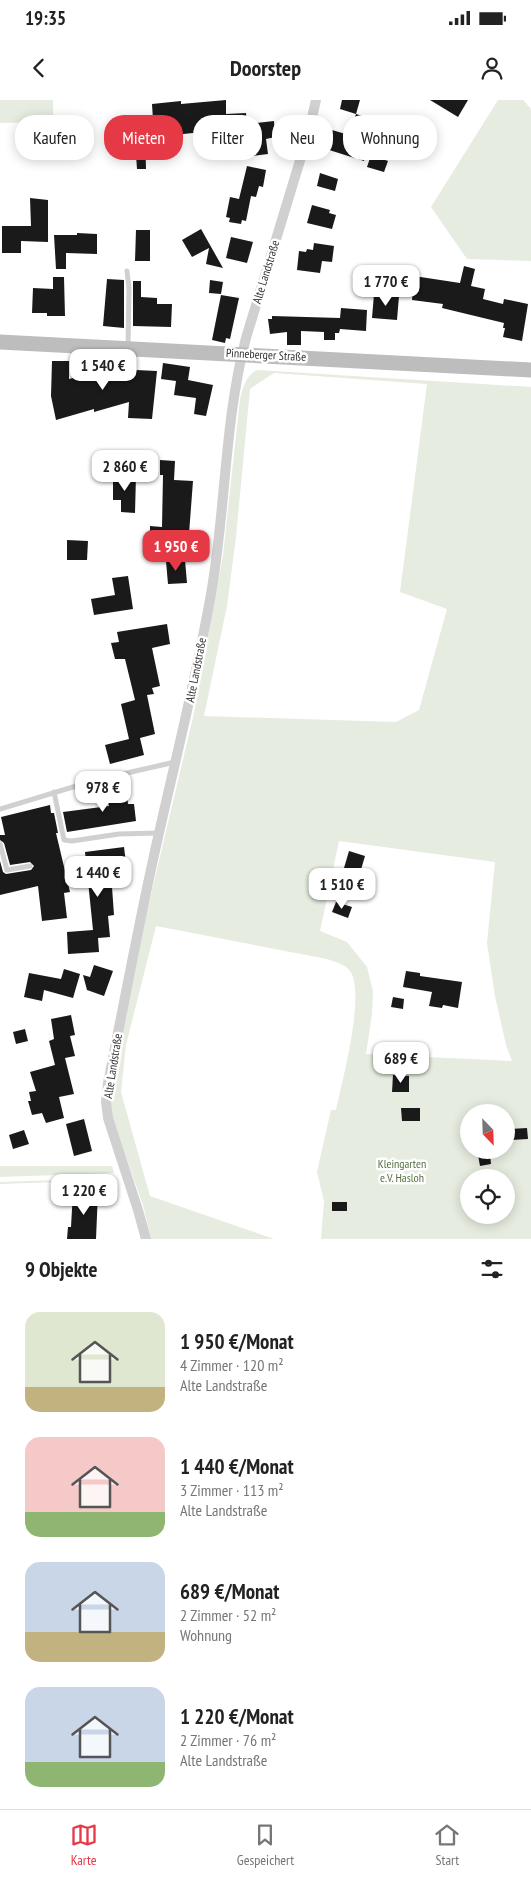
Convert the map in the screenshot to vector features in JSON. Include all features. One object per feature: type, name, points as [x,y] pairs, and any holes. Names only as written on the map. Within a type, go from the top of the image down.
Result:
[{"type":"main road","name":"Pinneberger Straße","points":[[0,342],[531,370]]},
{"type":"street","name":"Alte Landstraße","points":[[146,1239],[108,1118],[106,1102],[108,1083],[159,833],[190,700],[211,593],[217,555],[234,386],[309,131],[316,100]]},
{"type":"lane","points":[[127,271],[129,288],[128,348]]},
{"type":"lane","points":[[0,809],[96,780],[175,762]]},
{"type":"lane","points":[[54,792],[64,840],[72,841],[119,834],[159,833]]},
{"type":"lane","points":[[0,844],[7,870],[30,866]]},
{"type":"green space","points":[[0,100],[53,100],[53,115],[15,115],[15,123],[0,123]]},
{"type":"green space","points":[[498,100],[523,100],[531,109],[531,261],[467,259],[431,207]]},
{"type":"green space","name":"Kleingarten e.V. Hasloh","points":[[257,370],[531,387],[531,1239],[321,1239],[324,1201],[317,1172],[331,1110],[336,1110],[351,1038],[355,998],[354,982],[350,971],[343,965],[327,959],[156,926],[126,1045],[121,1092],[150,1196],[274,1239],[151,1239],[143,1205],[113,1120],[110,1100],[119,1043],[145,920],[194,713],[223,555],[240,399],[250,375]],"holes":[[[274,373],[427,384],[400,592],[447,609],[419,710],[396,722],[204,716],[227,606],[236,537],[250,389]],[[339,841],[495,862],[487,943],[495,996],[506,1045],[512,1061],[366,1054],[372,1014],[373,991],[367,967],[347,942],[320,931]]]},
{"type":"green space","points":[[0,1166],[112,1166],[114,1173],[0,1177]]},
{"type":"green space","points":[[115,1178],[115,1180],[0,1184],[0,1182]]},
{"type":"building","points":[[226,100],[226,114],[246,113],[246,115],[193,115],[193,133],[183,134],[183,115],[153,115],[152,104],[181,101],[181,104]]},
{"type":"building","points":[[342,100],[360,100],[356,114],[340,109]]},
{"type":"building","points":[[430,100],[468,100],[458,117]]},
{"type":"building","points":[[272,121],[272,138],[266,139],[268,154],[262,155],[262,122]]},
{"type":"building","points":[[333,130],[343,133],[343,154],[333,151]]},
{"type":"building","points":[[136,160],[146,160],[146,169],[137,169]]},
{"type":"building","points":[[369,160],[388,161],[384,172],[367,167]]},
{"type":"building","points":[[247,166],[266,170],[263,187],[259,186],[256,197],[251,196],[246,221],[242,220],[241,224],[229,222],[230,218],[226,217],[230,197],[239,199]]},
{"type":"building","points":[[320,173],[338,179],[335,191],[317,186]]},
{"type":"building","points":[[30,198],[48,200],[48,242],[21,241],[21,253],[2,253],[2,226],[31,226]]},
{"type":"building","points":[[312,205],[330,210],[329,213],[336,215],[332,229],[307,223]]},
{"type":"building","points":[[201,229],[223,268],[206,264],[209,248],[192,257],[182,240]]},
{"type":"building","points":[[136,230],[150,230],[150,261],[135,261]]},
{"type":"building","points":[[77,233],[97,234],[97,254],[66,253],[66,269],[56,269],[54,235],[77,235]]},
{"type":"building","points":[[231,237],[253,242],[247,263],[226,258]]},
{"type":"building","points":[[314,243],[334,246],[332,262],[322,261],[320,273],[297,270],[299,251],[313,250]]},
{"type":"building","points":[[464,266],[475,269],[471,286],[485,289],[483,299],[503,304],[504,299],[528,304],[522,341],[503,337],[504,323],[442,308],[443,304],[412,300],[414,276],[460,283]]},
{"type":"building","points":[[53,277],[64,277],[65,316],[47,316],[47,313],[32,313],[33,288],[53,289]]},
{"type":"building","points":[[107,279],[124,280],[124,328],[103,326]]},
{"type":"building","points":[[210,280],[223,282],[221,294],[209,293]]},
{"type":"building","points":[[133,281],[141,281],[141,297],[157,298],[157,304],[172,304],[171,327],[133,326]]},
{"type":"building","points":[[374,294],[399,296],[397,320],[372,318]]},
{"type":"building","points":[[221,295],[239,298],[230,339],[226,338],[225,343],[212,340]]},
{"type":"building","points":[[341,308],[367,310],[366,331],[340,329],[339,333],[335,333],[335,340],[324,340],[324,332],[301,331],[301,345],[287,345],[287,332],[270,334],[268,319],[272,319],[272,316],[340,318]]},
{"type":"building","points":[[52,361],[69,361],[69,379],[108,369],[106,361],[120,361],[123,373],[132,365],[136,370],[157,371],[152,419],[128,418],[129,402],[94,412],[94,409],[56,420],[51,396]]},
{"type":"building","points":[[163,363],[190,367],[188,380],[213,385],[206,416],[194,414],[196,398],[174,395],[176,381],[161,379]]},
{"type":"building","points":[[160,460],[175,461],[174,480],[193,481],[189,534],[173,534],[173,543],[150,543],[150,526],[162,527],[163,475],[160,475]]},
{"type":"building","points":[[113,474],[136,475],[135,513],[121,512],[121,500],[113,500]]},
{"type":"building","points":[[67,540],[88,541],[87,560],[67,560]]},
{"type":"building","points":[[185,560],[187,583],[168,584],[166,561]]},
{"type":"building","points":[[128,576],[133,609],[94,615],[91,599],[115,595],[112,578]]},
{"type":"building","points":[[167,624],[170,644],[152,648],[160,686],[152,688],[154,694],[147,695],[155,734],[140,738],[144,755],[110,764],[105,745],[129,739],[121,704],[135,700],[125,659],[115,659],[111,643],[119,642],[117,632]]},
{"type":"building","points":[[126,787],[128,804],[134,804],[136,821],[67,832],[63,812],[109,806],[106,789]]},
{"type":"building","points":[[50,805],[51,813],[54,813],[58,833],[56,833],[70,892],[64,893],[67,918],[42,921],[38,886],[0,895],[0,861],[3,872],[6,874],[31,870],[34,866],[30,862],[10,865],[4,843],[0,840],[0,835],[5,835],[1,817]]},
{"type":"building","points":[[124,847],[127,871],[111,873],[114,915],[108,916],[110,937],[98,938],[99,952],[68,954],[67,932],[93,930],[85,852]]},
{"type":"building","points":[[349,851],[365,856],[360,873],[344,868]]},
{"type":"building","points":[[336,902],[352,907],[348,918],[332,912]]},
{"type":"building","points":[[94,965],[113,971],[104,996],[87,990],[83,975],[90,977]]},
{"type":"building","points":[[64,969],[80,974],[73,998],[44,990],[42,1001],[24,997],[29,973],[61,979]]},
{"type":"building","points":[[406,971],[420,973],[420,976],[462,982],[458,1008],[443,1005],[442,1008],[429,1006],[432,992],[403,987]]},
{"type":"building","points":[[393,997],[404,999],[403,1009],[391,1007]]},
{"type":"building","points":[[71,1015],[75,1035],[70,1036],[75,1056],[65,1058],[74,1094],[59,1097],[64,1118],[46,1123],[42,1113],[32,1115],[28,1101],[31,1101],[29,1092],[36,1091],[30,1072],[55,1065],[49,1041],[54,1039],[51,1019]]},
{"type":"building","points":[[25,1029],[28,1041],[16,1044],[13,1032]]},
{"type":"building","points":[[393,1075],[409,1076],[409,1092],[392,1092]]},
{"type":"building","points":[[401,1108],[420,1108],[420,1121],[402,1121]]},
{"type":"building","points":[[84,1119],[92,1151],[74,1156],[66,1124]]},
{"type":"building","points":[[527,1128],[528,1139],[515,1140],[515,1129]]},
{"type":"building","points":[[24,1130],[29,1144],[13,1149],[9,1135]]},
{"type":"building","points":[[479,1159],[490,1159],[491,1164],[480,1166]]},
{"type":"building","points":[[73,1191],[98,1192],[96,1239],[67,1239],[68,1227],[71,1227]]},
{"type":"building","points":[[332,1202],[347,1202],[347,1211],[332,1211]]}]
